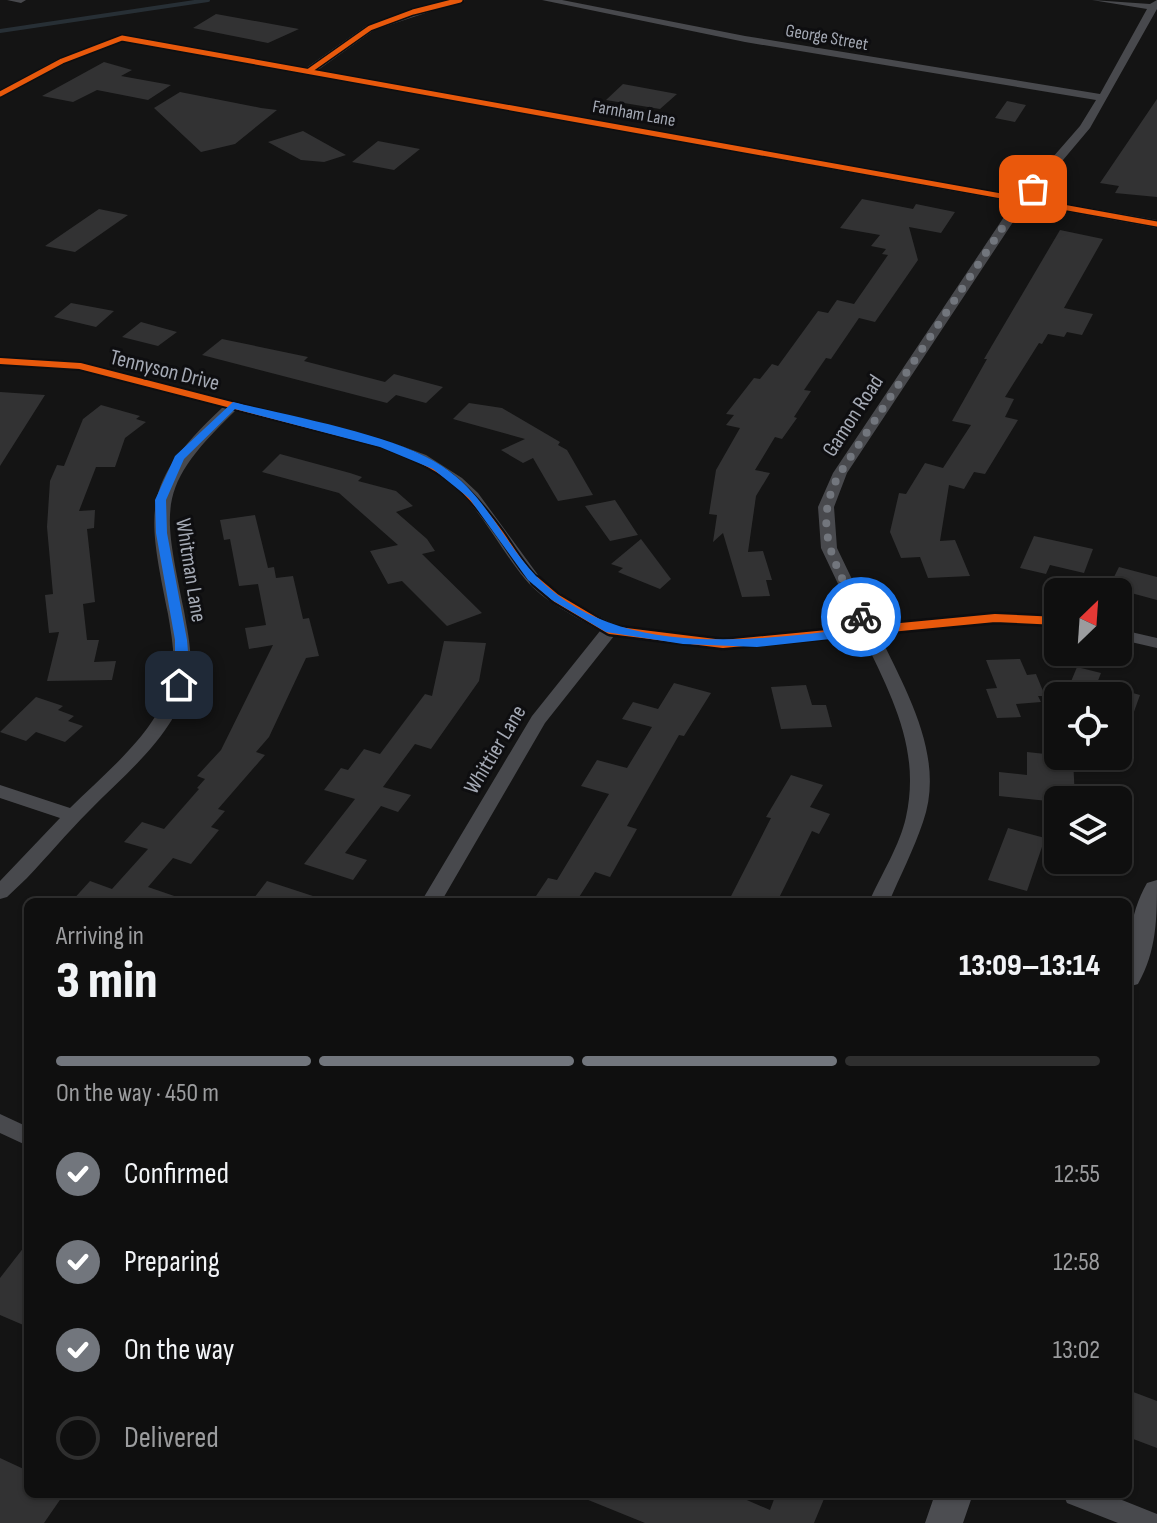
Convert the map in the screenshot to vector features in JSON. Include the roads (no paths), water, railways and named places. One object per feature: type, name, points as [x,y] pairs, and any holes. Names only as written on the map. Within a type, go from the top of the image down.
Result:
[{"type":"main road","points":[[1132,964],[1157,890]]},
{"type":"main road","points":[[944,1523],[953,1498]]},
{"type":"street","points":[[309,71],[370,28],[413,12],[460,0]]},
{"type":"street","name":"George Street","points":[[547,0],[775,44],[1103,98]]},
{"type":"street","points":[[1097,0],[1156,4]]},
{"type":"street","name":"Gamon Road","points":[[881,898],[915,819],[921,765],[907,711],[829,548],[825,518],[828,496],[840,473],[1024,200],[1084,128],[1156,4]]},
{"type":"street","name":"Farnham Lane","points":[[0,94],[62,61],[122,38],[1157,224]]},
{"type":"street","name":"Tennyson Drive","points":[[0,361],[80,366],[383,444],[437,467],[473,496],[532,578],[556,598],[610,630],[723,644],[995,618],[1044,620]]},
{"type":"street","name":"Whitman Lane","points":[[0,892],[150,735],[172,704],[179,685],[182,652],[161,533],[161,500],[179,458],[233,405]]},
{"type":"street","name":"Whittier Lane","points":[[433,898],[538,720],[610,630]]},
{"type":"street","points":[[1132,637],[1157,643]]},
{"type":"street","points":[[0,791],[73,816]]},
{"type":"street","points":[[0,1123],[24,1135]]},
{"type":"street","points":[[1086,1498],[1149,1523]]},
{"type":"waterway","points":[[0,31],[208,0]]}]
